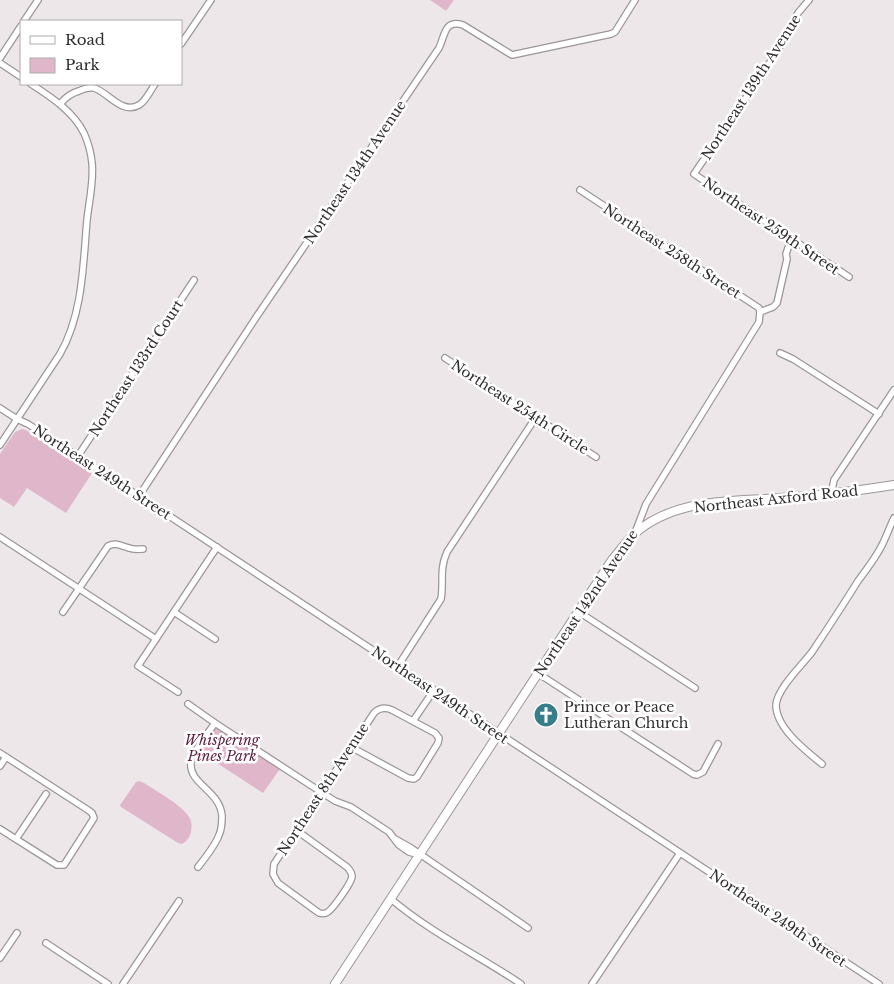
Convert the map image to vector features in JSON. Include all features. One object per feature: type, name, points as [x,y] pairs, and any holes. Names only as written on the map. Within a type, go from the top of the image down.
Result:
[{"type":"main road","name":"Northeast Axford Road","points":[[634,534],[658,518],[674,511],[703,503],[831,495],[894,485]]},
{"type":"main road","name":"Northeast 142nd Avenue","points":[[335,984],[612,560],[634,534]]},
{"type":"street","points":[[25,20],[38,0]]},
{"type":"street","points":[[182,43],[211,0]]},
{"type":"street","name":"Northeast 134th Avenue","points":[[139,496],[256,316],[439,48],[447,28],[456,23],[463,24],[512,55],[611,34],[618,28],[635,0]]},
{"type":"street","name":"Northeast 139th Avenue","points":[[694,174],[777,52],[798,14],[809,0]]},
{"type":"street","points":[[0,58],[20,28]]},
{"type":"street","points":[[0,63],[20,76]]},
{"type":"street","points":[[0,445],[68,340],[75,319],[80,290],[92,174],[90,153],[84,133],[60,104],[32,85]]},
{"type":"street","points":[[60,104],[73,93],[90,88],[121,105],[129,108],[134,107],[141,104],[154,85]]},
{"type":"street","name":"Northeast 259th Street","points":[[694,174],[849,277]]},
{"type":"street","name":"Northeast 258th Street","points":[[580,190],[758,308],[760,312]]},
{"type":"street","name":"Northeast 142nd Avenue","points":[[634,534],[646,504],[759,322],[760,312],[773,307],[777,302],[787,259],[786,254],[791,239]]},
{"type":"street","name":"Northeast 133rd Court","points":[[78,456],[194,280]]},
{"type":"street","points":[[780,353],[793,359],[879,414]]},
{"type":"street","name":"Northeast 254th Circle","points":[[445,358],[596,457]]},
{"type":"street","points":[[831,495],[834,480],[894,390]]},
{"type":"street","name":"Northeast 249th Street","points":[[0,408],[78,456],[879,984]]},
{"type":"street","points":[[398,666],[442,598],[442,570],[447,552],[536,417]]},
{"type":"street","points":[[822,764],[796,742],[786,730],[777,714],[777,700],[883,544],[894,518]]},
{"type":"street","points":[[0,537],[156,639]]},
{"type":"street","points":[[63,612],[106,548],[116,544],[132,549],[143,549]]},
{"type":"street","points":[[178,692],[138,666],[216,547]]},
{"type":"street","points":[[174,612],[215,639]]},
{"type":"street","points":[[579,612],[695,688]]},
{"type":"street","points":[[539,674],[693,774],[697,775],[703,772],[718,744]]},
{"type":"street","points":[[351,747],[410,779],[417,777],[438,743],[438,736],[413,721],[434,690]]},
{"type":"street","points":[[188,704],[335,801],[351,807],[389,832],[394,838],[412,848],[528,928]]},
{"type":"street","name":"Northeast 8th Avenue","points":[[296,830],[348,866],[351,872],[351,881],[325,914],[319,913],[278,883],[273,874],[274,864],[296,830],[321,792],[374,713],[380,708],[388,708],[413,721]]},
{"type":"street","points":[[198,867],[219,836],[222,824],[221,811],[216,799],[194,777],[190,764],[215,723]]},
{"type":"street","points":[[0,766],[3,755],[88,810],[94,818],[64,865],[57,865],[0,829]]},
{"type":"street","points":[[16,839],[46,794]]},
{"type":"street","points":[[592,984],[680,852]]},
{"type":"street","points":[[391,899],[406,912],[438,933],[521,984]]},
{"type":"street","points":[[124,984],[179,901]]},
{"type":"street","points":[[0,958],[17,933]]},
{"type":"street","points":[[46,943],[108,984]]},
{"type":"green space","points":[[430,0],[454,0],[446,11]]},
{"type":"green space","points":[[22,429],[92,473],[66,513],[27,488],[14,507],[0,498],[0,454],[15,432]]},
{"type":"green space","name":"Whispering Pines Park","points":[[221,729],[280,769],[263,793],[200,752],[213,730]]},
{"type":"green space","points":[[139,781],[186,812],[192,824],[191,832],[182,844],[121,807],[120,805],[136,782]]},
{"type":"place","name":"Prince or Peace Lutheran Church","points":[[546,715]]}]
